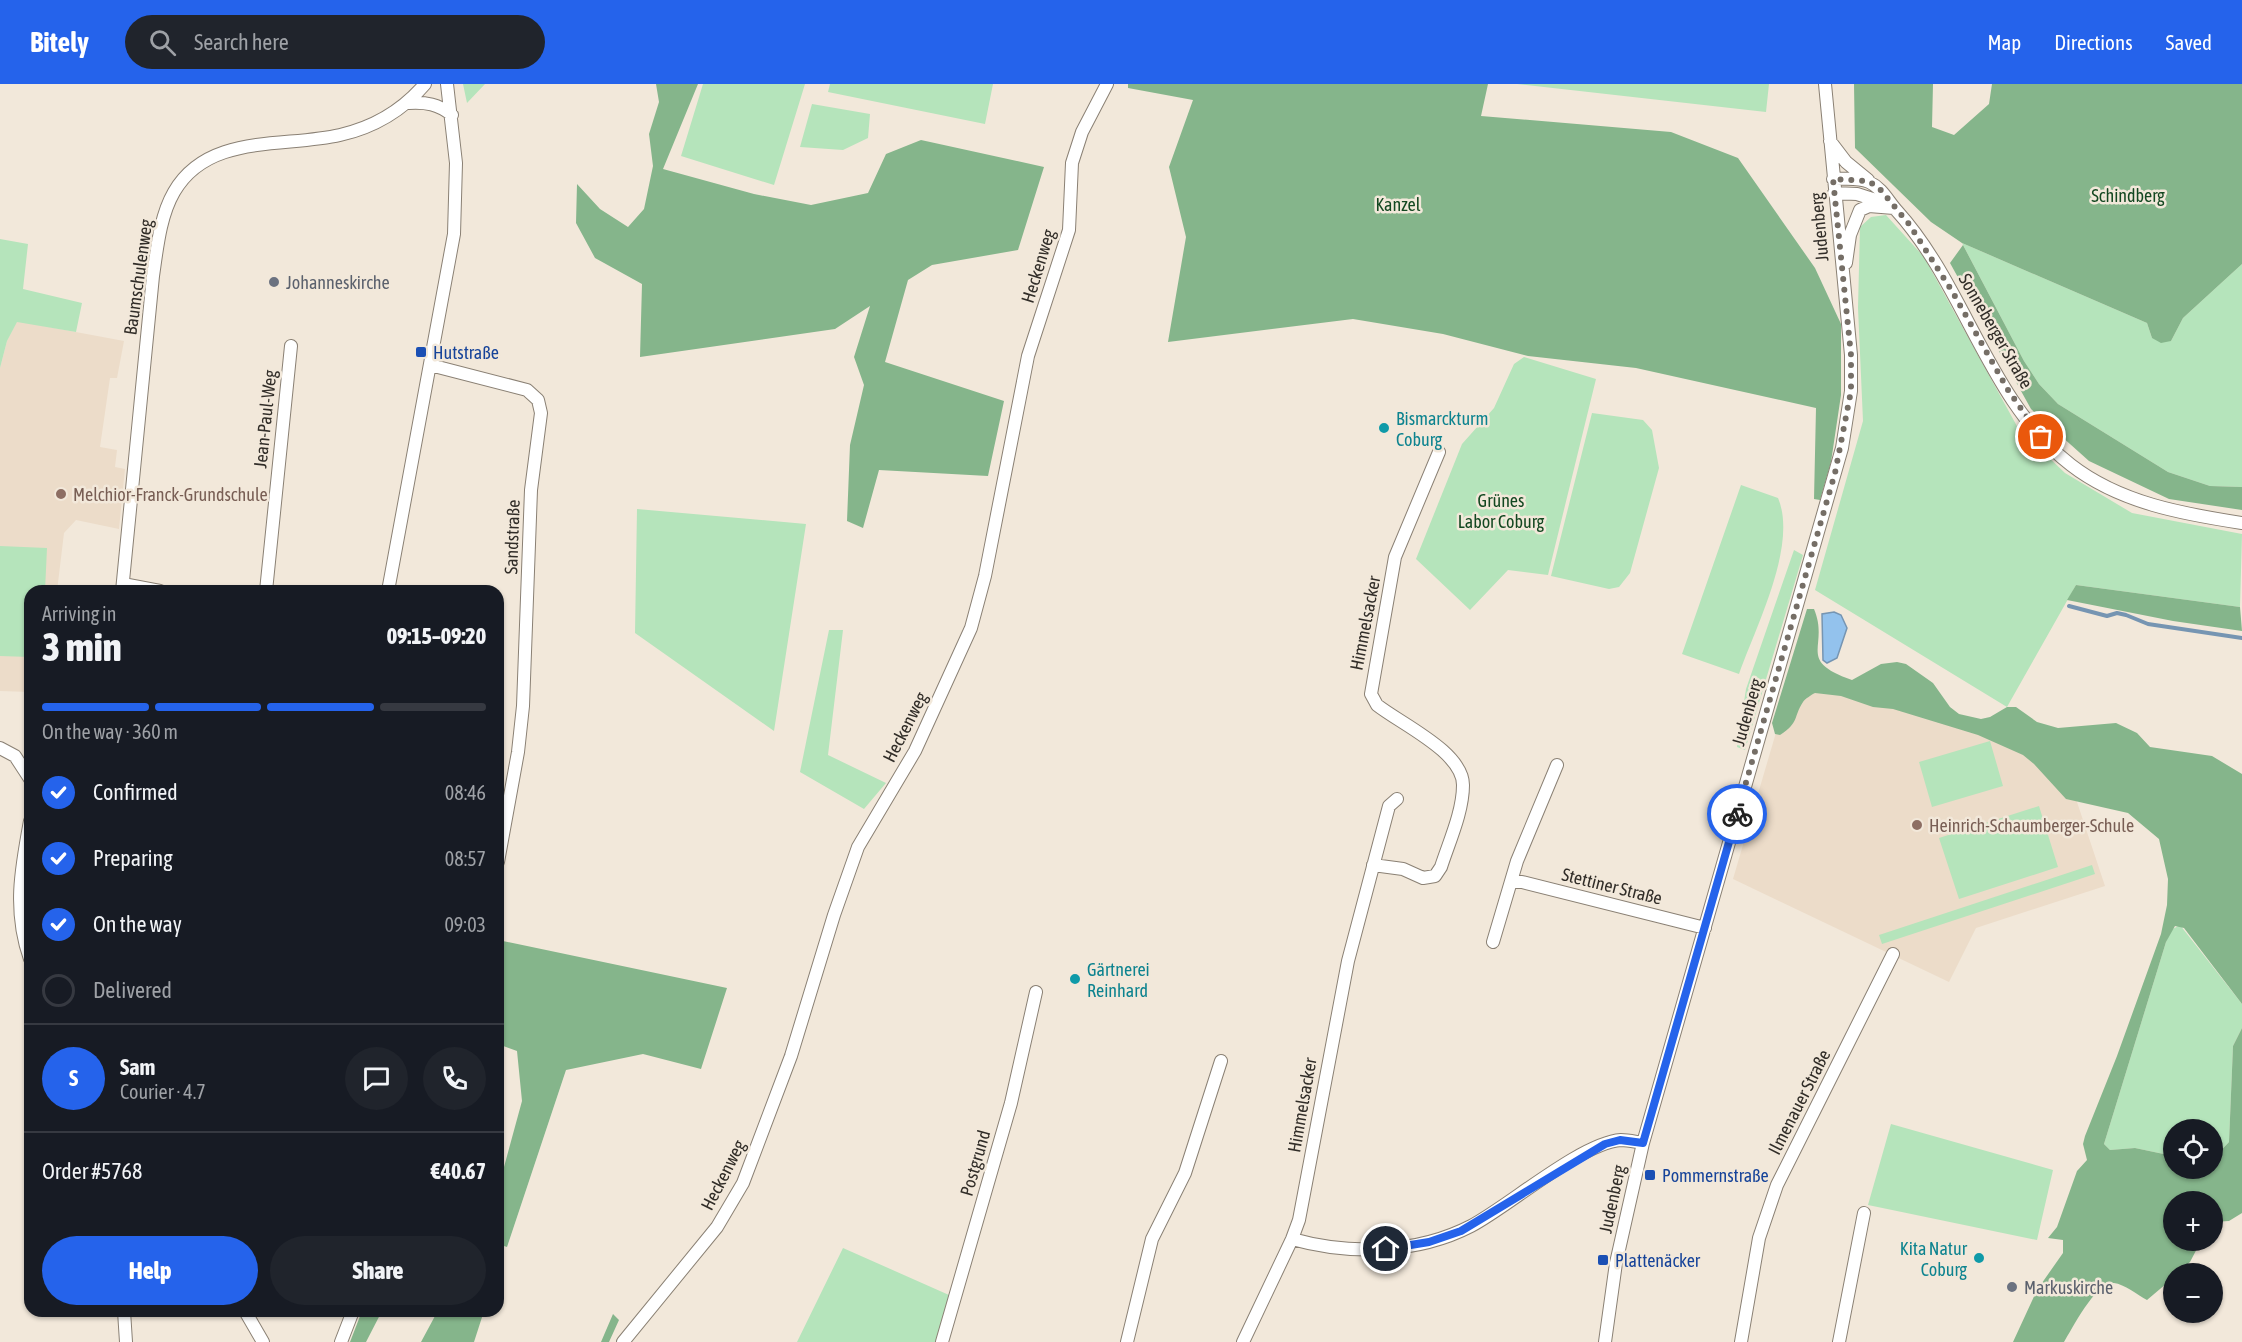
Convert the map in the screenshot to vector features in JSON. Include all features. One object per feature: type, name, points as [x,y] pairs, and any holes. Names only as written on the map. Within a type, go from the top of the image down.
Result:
[{"type":"street","name":"Baumschulenweg","points":[[122,585],[153,271],[162,228],[174,192],[189,172],[214,156],[245,146],[340,135],[373,124],[409,103],[425,84]]},
{"type":"street","points":[[388,585],[454,234],[456,163],[447,84]]},
{"type":"street","name":"Heckenweg","points":[[623,1342],[640,1317],[717,1227],[743,1183],[791,1056],[834,915],[858,847],[866,830],[915,752],[970,628],[985,576],[1028,356],[1069,230],[1072,163],[1082,132],[1107,84]]},
{"type":"street","name":"Judenberg","points":[[1605,1342],[1616,1263],[1643,1143],[1842,448],[1851,379],[1851,355],[1825,84]]},
{"type":"street","points":[[409,103],[426,102],[442,107],[452,115]]},
{"type":"street","name":"Sonneberger Straße","points":[[1829,139],[1846,162],[1879,188],[1923,244],[1983,350],[2032,426],[2062,458],[2091,478],[2135,499],[2166,509],[2242,523]]},
{"type":"street","points":[[1833,179],[1858,179],[1879,188]]},
{"type":"street","name":"Sonneberger Straße","points":[[1834,193],[1870,197],[1894,208]]},
{"type":"street","points":[[1843,288],[1850,235],[1856,215],[1869,206],[1894,208]]},
{"type":"street","name":"Jean-Paul-Weg","points":[[267,585],[290,352]]},
{"type":"street","name":"Sandstraße","points":[[430,365],[527,390],[538,400],[541,413],[531,490],[523,706],[518,752],[504,829]]},
{"type":"street","name":"Himmelsacker","points":[[1373,865],[1403,869],[1423,878],[1436,876],[1461,803],[1462,777],[1449,756],[1377,705],[1371,694],[1395,558],[1439,452]]},
{"type":"street","points":[[0,748],[15,756],[24,769]]},
{"type":"street","points":[[1493,942],[1517,861],[1557,765]]},
{"type":"street","name":"Himmelsacker","points":[[1243,1342],[1292,1239],[1306,1191],[1348,961],[1389,806],[1397,799]]},
{"type":"street","points":[[24,852],[18,902],[24,940]]},
{"type":"street","name":"Stettiner Straße","points":[[1511,882],[1522,882],[1705,928]]},
{"type":"street","name":"Ilmenauer Straße","points":[[1741,1342],[1759,1238],[1777,1185],[1893,954]]},
{"type":"street","name":"Postgrund","points":[[942,1342],[1011,1102],[1036,992]]},
{"type":"street","points":[[1127,1342],[1152,1239],[1185,1173],[1221,1061]]},
{"type":"street","points":[[1292,1239],[1329,1247],[1368,1249],[1429,1242],[1472,1226],[1576,1159],[1605,1144],[1620,1140],[1643,1143]]},
{"type":"street","points":[[1839,1342],[1864,1213]]},
{"type":"street","points":[[124,1317],[126,1342]]},
{"type":"street","points":[[248,1317],[263,1342]]},
{"type":"street","points":[[341,1342],[351,1317]]},
{"type":"shaded area","name":"Melchior-Franck-Grundschule","points":[[17,321],[124,341],[117,378],[110,378],[100,447],[117,450],[115,467],[125,469],[119,529],[76,520],[64,533],[58,585],[24,585],[24,692],[0,691],[0,368],[7,341]]},
{"type":"shaded area","name":"Heinrich-Schaumberger-Schule","points":[[1792,678],[1976,733],[2067,772],[2105,886],[1976,928],[1949,982],[1733,879]]},
{"type":"green space","points":[[463,84],[485,84],[467,103]]},
{"type":"green space","points":[[656,84],[698,84],[663,169],[754,194],[811,205],[868,193],[886,154],[921,140],[1044,167],[1018,250],[932,265],[908,280],[885,362],[1004,401],[988,476],[879,470],[863,528],[847,521],[850,445],[864,385],[854,357],[870,306],[835,329],[640,357],[642,284],[595,258],[576,223],[577,184],[600,209],[628,227],[644,209],[653,166],[649,134],[659,102]]},
{"type":"green space","points":[[703,84],[805,84],[774,185],[681,156]]},
{"type":"green space","points":[[830,84],[993,84],[985,124],[828,92]]},
{"type":"green space","name":"Kanzel","points":[[1128,84],[1488,84],[1481,116],[1671,132],[1738,158],[1815,268],[1841,324],[1841,395],[1831,462],[1820,500],[1814,499],[1816,408],[1636,368],[1528,356],[1443,334],[1353,319],[1168,342],[1186,237],[1169,167],[1193,100],[1128,88]]},
{"type":"green space","points":[[1517,84],[1769,84],[1766,112]]},
{"type":"green space","name":"Schindberg","points":[[1854,84],[1933,84],[1932,127],[1954,135],[1989,104],[1992,84],[2242,84],[2242,264],[2183,318],[2171,341],[2161,343],[2152,338],[2147,323],[1962,243],[1931,222],[1855,148]]},
{"type":"green space","points":[[812,104],[870,114],[868,138],[843,150],[800,147]]},
{"type":"green space","points":[[1886,215],[1924,257],[2018,428],[2065,473],[2132,513],[2242,534],[2240,607],[2076,585],[2007,707],[1815,590],[1863,421],[1858,308],[1860,227],[1871,217]]},
{"type":"green space","points":[[0,239],[28,244],[23,289],[82,303],[76,332],[17,322],[7,341],[0,368]]},
{"type":"green space","points":[[1962,243],[2147,323],[2152,338],[2171,341],[2183,318],[2242,264],[2242,487],[2210,486],[2168,472],[2058,404],[2039,384],[2024,361]]},
{"type":"green space","points":[[1963,245],[2024,361],[2039,384],[2058,404],[2168,472],[2210,486],[2242,487],[2242,510],[2169,499],[2089,461],[2031,409],[1950,263]]},
{"type":"green space","name":"Grünes Labor Coburg","points":[[1524,357],[1596,379],[1548,575],[1508,570],[1470,610],[1416,559],[1462,444],[1494,408],[1514,364]]},
{"type":"green space","points":[[1592,413],[1643,420],[1652,430],[1659,468],[1630,573],[1619,587],[1609,589],[1551,576]]},
{"type":"green space","points":[[1741,485],[1778,498],[1783,517],[1783,539],[1772,586],[1739,674],[1682,654]]},
{"type":"green space","points":[[637,509],[806,524],[774,731],[635,633]]},
{"type":"green space","points":[[0,546],[47,548],[45,585],[24,585],[24,657],[0,656]]},
{"type":"green space","points":[[1794,550],[1803,555],[1745,750],[1737,747],[1746,689]]},
{"type":"green space","points":[[2076,585],[2240,607],[2242,631],[2173,621],[2067,600]]},
{"type":"green space","points":[[1807,609],[1814,609],[1818,622],[1819,659],[1824,666],[1835,673],[1852,680],[1881,664],[1897,662],[1906,664],[1933,683],[1950,707],[1959,714],[1981,719],[1990,717],[2007,707],[2016,707],[2037,722],[2058,728],[2116,723],[2137,733],[2150,747],[2212,756],[2242,774],[2242,1004],[2184,928],[2175,926],[2166,942],[2104,1144],[2110,1150],[2135,1148],[2163,1154],[2163,1179],[2223,1179],[2223,1148],[2229,1142],[2233,1046],[2242,1028],[2242,1213],[2229,1221],[2223,1221],[2223,1191],[2163,1191],[2163,1251],[2196,1251],[2189,1263],[2163,1263],[2163,1286],[2147,1300],[2122,1285],[2107,1284],[2092,1297],[2064,1342],[2013,1342],[2037,1290],[2063,1253],[2063,1240],[2048,1238],[2057,1227],[2077,1171],[2087,1160],[2083,1144],[2085,1136],[2161,934],[2167,905],[2168,879],[2159,839],[2128,813],[2066,799],[2023,755],[1978,735],[1893,709],[1873,707],[1841,696],[1815,693],[1803,702],[1791,726],[1780,735],[1775,734],[1772,723]]},
{"type":"green space","points":[[829,630],[843,630],[828,755],[886,783],[864,809],[800,772]]},
{"type":"green space","points":[[1990,741],[2003,786],[1932,807],[1919,762]]},
{"type":"green space","points":[[2039,806],[2058,867],[1959,899],[1939,838]]},
{"type":"green space","points":[[2092,865],[2095,874],[1882,944],[1879,935]]},
{"type":"green space","points":[[2180,925],[2242,1004],[2242,1028],[2233,1046],[2229,1142],[2223,1148],[2223,1119],[2163,1119],[2163,1154],[2135,1148],[2110,1150],[2104,1144],[2171,930]]},
{"type":"green space","points":[[504,941],[727,988],[701,1069],[643,1054],[566,1070],[507,1247],[504,1246],[504,1167],[522,1101],[517,1051],[504,1046]]},
{"type":"green space","points":[[1891,1124],[2053,1170],[2037,1240],[1868,1205]]},
{"type":"green space","points":[[843,1248],[949,1295],[936,1342],[797,1342]]},
{"type":"green space","points":[[613,1314],[619,1320],[609,1342],[601,1342]]},
{"type":"green space","points":[[360,1317],[379,1317],[366,1342],[350,1342]]},
{"type":"green space","points":[[434,1317],[482,1317],[474,1342],[421,1342]]},
{"type":"water","points":[[1834,612],[1841,615],[1847,628],[1837,658],[1827,663],[1823,660],[1822,614]]},
{"type":"waterway","points":[[2069,606],[2107,616],[2117,613],[2126,615],[2148,624],[2242,638]]},
{"type":"way so far","points":[[1737,814],[1842,448],[1851,391],[1851,355],[1833,179],[1868,181],[1879,188],[1909,224],[1952,291],[1983,350],[2041,437]]},
{"type":"place","name":"Johanneskirche","points":[[274,282]]},
{"type":"place","name":"Hutstraße","points":[[421,352]]},
{"type":"place","name":"Bismarckturm Coburg","points":[[1384,428]]},
{"type":"place","name":"Melchior-Franck-Grundschule","points":[[61,494]]},
{"type":"place","name":"Heinrich-Schaumberger-Schule","points":[[1917,825]]},
{"type":"place","name":"Gärtnerei Reinhard","points":[[1075,979]]},
{"type":"place","name":"Pommernstraße","points":[[1650,1175]]},
{"type":"place","name":"Kita Natur Coburg","points":[[1979,1258]]},
{"type":"place","name":"Plattenäcker","points":[[1603,1260]]},
{"type":"place","name":"Markuskirche","points":[[2012,1287]]},
{"type":"route","points":[[1386,1249],[1429,1242],[1472,1226],[1527,1189],[1605,1144],[1620,1140],[1643,1143],[1737,814]]}]
